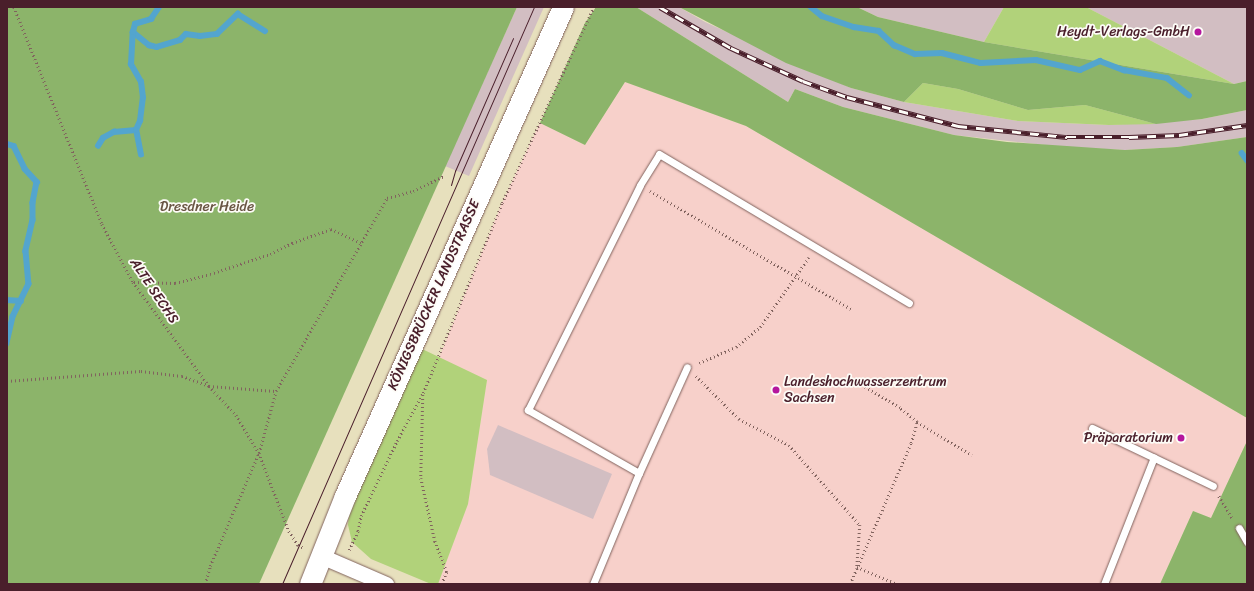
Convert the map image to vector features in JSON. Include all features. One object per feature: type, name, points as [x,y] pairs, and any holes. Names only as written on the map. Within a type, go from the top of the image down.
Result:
[{"type":"main road","name":"KÖNIGSBRÜCKER LANDSTRASSE","points":[[310,584],[380,417],[563,7]]},
{"type":"street","points":[[321,556],[386,584]]},
{"type":"lane","points":[[639,473],[528,410],[640,185],[659,154],[910,302]]},
{"type":"lane","points":[[593,584],[639,473],[687,367]]},
{"type":"lane","points":[[1092,428],[1212,486]]},
{"type":"lane","points":[[1104,584],[1154,457]]},
{"type":"lane","points":[[1239,528],[1247,542]]},
{"type":"path","name":"ALTE SECHS","points":[[14,7],[82,179],[102,224],[134,282],[209,386],[236,415],[259,453],[289,531],[298,545],[321,556]]},
{"type":"path","points":[[343,565],[358,532],[361,516],[396,441],[423,393],[502,203],[594,7]]},
{"type":"path","points":[[205,584],[210,566],[259,453],[276,391],[387,198],[413,192],[444,176]]},
{"type":"path","points":[[640,185],[851,310]]},
{"type":"path","points":[[134,282],[175,283],[210,274],[270,254],[292,242],[331,229],[361,243]]},
{"type":"path","points":[[816,247],[794,276],[760,327],[736,347],[687,367],[739,419],[789,445],[860,525],[857,567]]},
{"type":"path","points":[[7,381],[140,371],[182,376],[209,386],[276,391]]},
{"type":"path","points":[[858,383],[900,408],[917,422],[972,455]]},
{"type":"path","points":[[423,393],[421,478],[435,541],[447,572],[442,584]]},
{"type":"path","points":[[850,584],[912,443],[917,422]]},
{"type":"path","points":[[1212,486],[1239,528]]},
{"type":"path","points":[[857,567],[897,584]]},
{"type":"shaded area","points":[[517,7],[544,7],[469,176],[445,166]]},
{"type":"shaded area","points":[[636,7],[679,7],[705,22],[851,88],[904,102],[1018,121],[1109,125],[1202,119],[1247,110],[1247,137],[1177,147],[1125,150],[1064,147],[954,135],[843,107],[795,89],[788,102]]},
{"type":"shaded area","points":[[857,7],[1004,7],[984,42],[878,17]]},
{"type":"shaded area","points":[[1086,7],[1247,7],[1247,81],[1234,84]]},
{"type":"shaded area","points":[[625,82],[746,126],[1247,418],[1247,441],[1211,518],[1193,511],[1160,584],[438,584],[468,504],[487,380],[439,358],[502,203],[540,123],[585,145]]},
{"type":"shaded area","points":[[498,425],[612,474],[593,519],[490,475],[487,449]]},
{"type":"green space","name":"Dresdner Heide","points":[[7,7],[517,7],[259,584],[7,584]]},
{"type":"green space","points":[[596,7],[636,7],[788,102],[795,89],[843,107],[954,135],[1007,142],[1125,150],[1177,147],[1247,137],[1247,418],[746,126],[625,82],[585,145],[540,123],[585,23]]},
{"type":"green space","points":[[679,7],[857,7],[878,17],[984,42],[1234,84],[1247,81],[1247,110],[1202,119],[1156,124],[1085,105],[1028,110],[958,89],[923,83],[904,102],[851,88],[786,63]]},
{"type":"green space","points":[[1004,7],[1086,7],[1234,84],[984,42]]},
{"type":"green space","points":[[923,83],[958,89],[1028,110],[1085,105],[1156,124],[1109,125],[1018,121],[904,102]]},
{"type":"green space","points":[[420,348],[487,380],[468,504],[438,584],[431,584],[371,559],[352,542],[348,525],[350,503]]},
{"type":"green space","points":[[1247,441],[1247,584],[1160,584],[1193,511],[1211,518]]},
{"type":"waterway","points":[[141,155],[136,130],[140,121],[143,98],[141,82],[131,65],[133,32],[135,24],[151,19],[159,7]]},
{"type":"waterway","points":[[811,7],[822,16],[854,27],[879,31],[894,45],[915,54],[942,53],[981,63],[1036,60],[1080,70],[1100,61],[1124,70],[1167,78],[1189,95]]},
{"type":"waterway","points":[[133,32],[149,45],[157,47],[180,40],[186,34],[200,36],[217,34],[238,14],[265,31]]},
{"type":"waterway","points":[[98,146],[103,138],[114,132],[136,130]]},
{"type":"waterway","points":[[7,144],[14,146],[25,169],[37,182],[33,203],[33,220],[26,251],[29,284],[13,317],[7,343]]},
{"type":"waterway","points":[[1242,153],[1247,160]]},
{"type":"waterway","points":[[7,300],[21,301]]},
{"type":"tram line","points":[[282,584],[534,7]]},
{"type":"tram line","points":[[451,185],[455,171],[513,38]]},
{"type":"railway","points":[[660,7],[731,48],[803,81],[847,97],[958,126],[1067,137],[1129,137],[1179,135],[1247,125]]},
{"type":"place","name":"Heydt-Verlags-GmbH","points":[[1198,32]]},
{"type":"place","name":"Landeshochwasserzentrum Sachsen","points":[[776,390]]},
{"type":"place","name":"Präparatorium","points":[[1181,438]]}]
